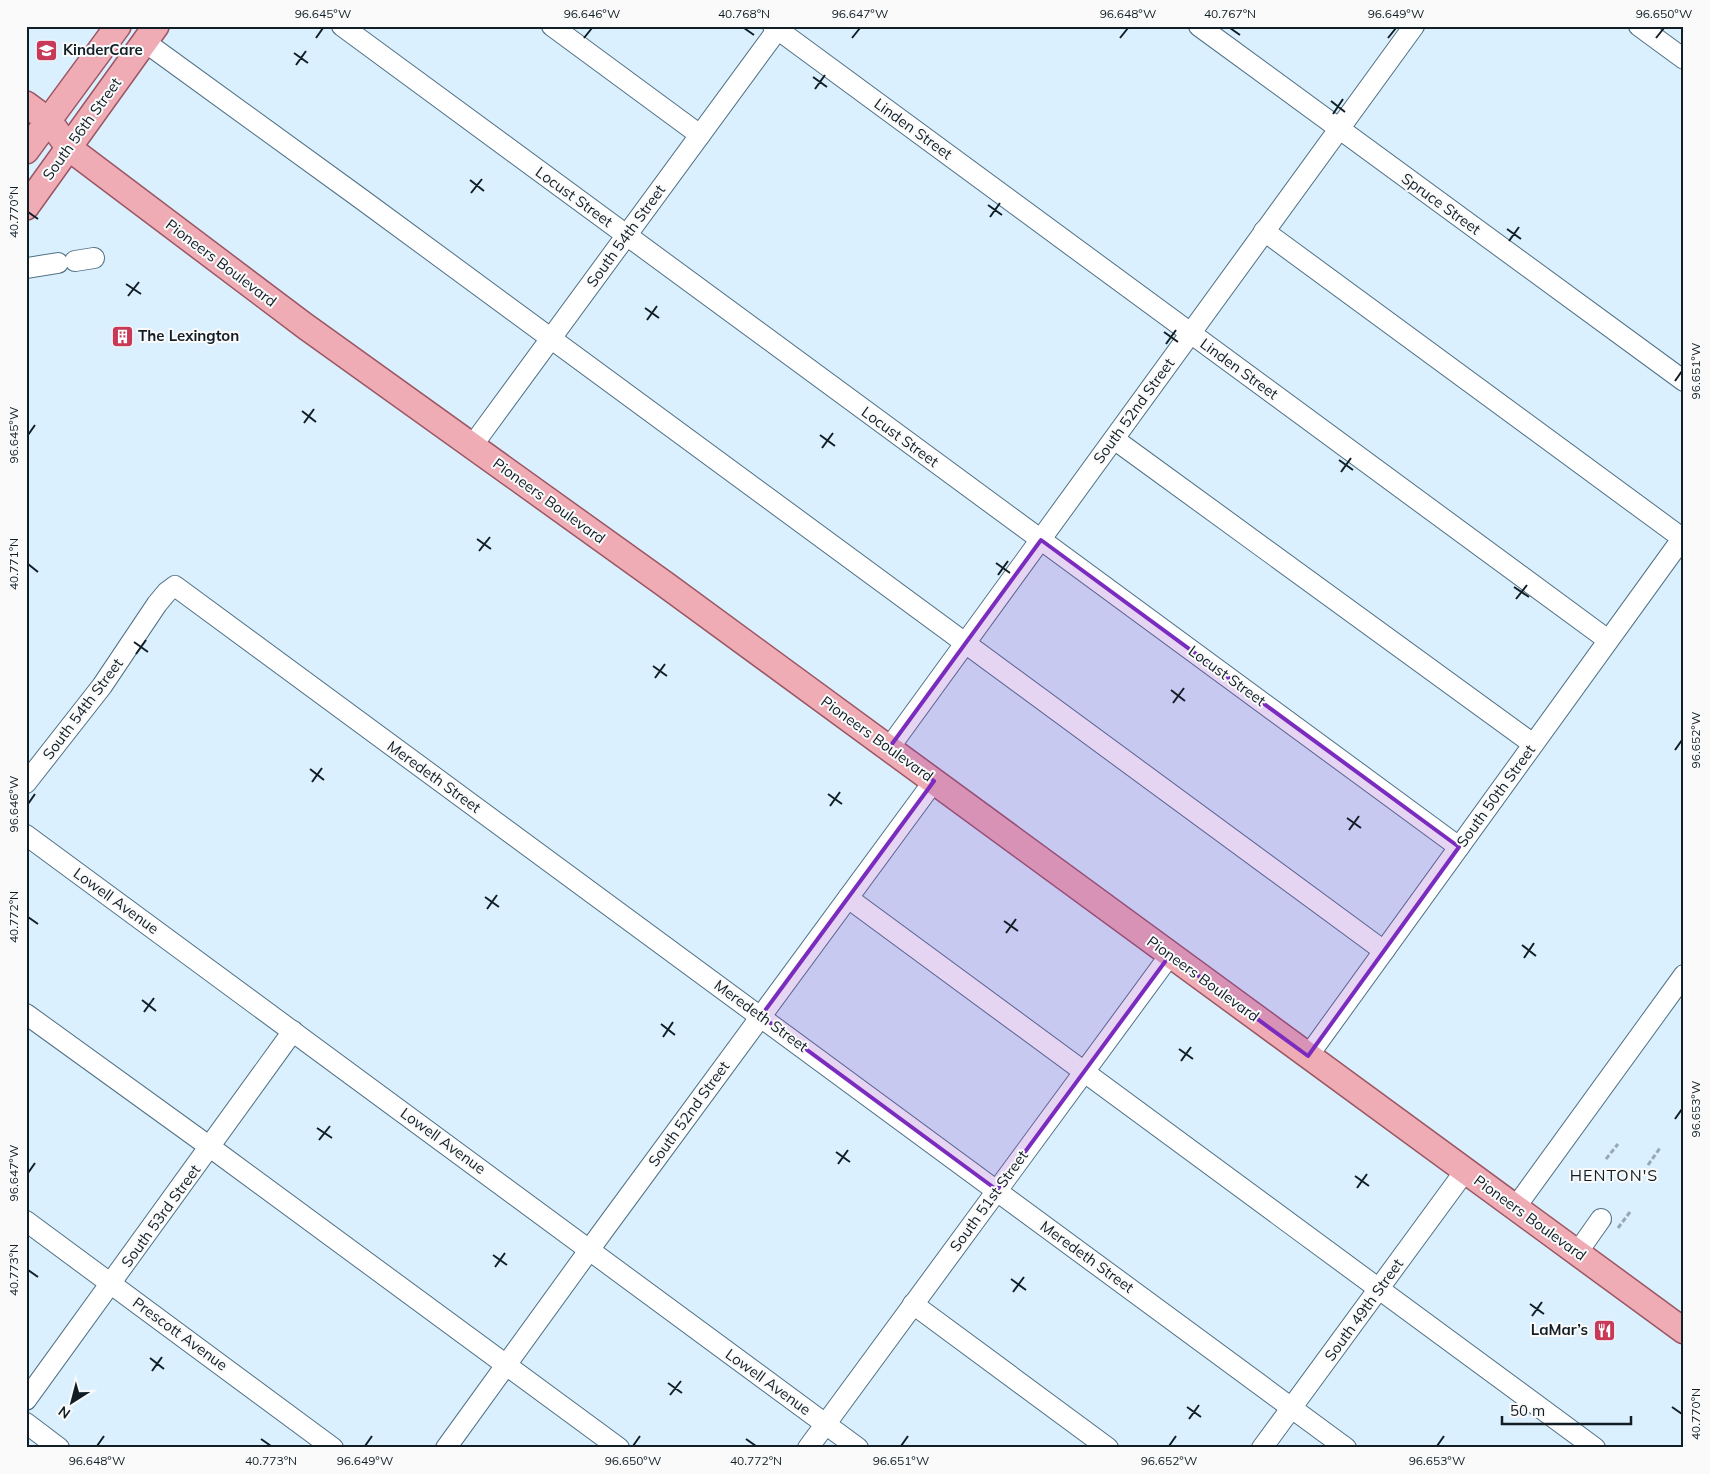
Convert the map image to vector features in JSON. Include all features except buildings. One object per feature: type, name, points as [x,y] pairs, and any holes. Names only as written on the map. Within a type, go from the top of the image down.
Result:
[{"type":"main road","points":[[28,144],[49,121],[118,26]]},
{"type":"main road","name":"South 56th Street","points":[[26,207],[150,34]]},
{"type":"main road","name":"Pioneers Boulevard","points":[[26,104],[49,121],[69,148],[259,293],[889,748],[1684,1331]]},
{"type":"main road","name":"Pioneers Boulevard","points":[[28,144],[69,148]]},
{"type":"street","name":"Locust Street","points":[[342,26],[1458,847]]},
{"type":"street","points":[[552,26],[700,135]]},
{"type":"street","name":"Spruce Street","points":[[1199,26],[1684,381]]},
{"type":"street","name":"South 52nd Street","points":[[889,748],[1414,26]]},
{"type":"street","points":[[1639,26],[1684,59]]},
{"type":"street","name":"South 54th Street","points":[[472,446],[777,27]]},
{"type":"street","name":"Linden Street","points":[[777,27],[1608,640]]},
{"type":"street","points":[[150,34],[360,198],[1384,951]]},
{"type":"street","points":[[1264,231],[1683,537]]},
{"type":"street","points":[[27,268],[76,261]]},
{"type":"street","points":[[1114,439],[1533,744]]},
{"type":"street","name":"South 50th Street","points":[[1308,1056],[1683,537]]},
{"type":"street","name":"South 54th Street","points":[[26,784],[102,686],[157,604],[175,586]]},
{"type":"street","name":"Meredeth Street","points":[[175,586],[1346,1448]]},
{"type":"street","name":"South 52nd Street","points":[[446,1448],[934,781]]},
{"type":"street","name":"Lowell Avenue","points":[[26,835],[858,1448]]},
{"type":"street","points":[[848,898],[1594,1448]]},
{"type":"street","name":"South 51st Street","points":[[808,1448],[1170,955]]},
{"type":"street","points":[[1515,1208],[1684,975]]},
{"type":"street","points":[[26,1014],[619,1448]]},
{"type":"street","name":"South 53rd Street","points":[[26,1400],[294,1031]]},
{"type":"street","name":"South 49th Street","points":[[1262,1448],[1465,1172]]},
{"type":"street","points":[[1577,1253],[1602,1219]]},
{"type":"street","name":"Prescott Avenue","points":[[26,1221],[333,1448]]},
{"type":"street","points":[[914,1304],[1108,1448]]},
{"type":"street","points":[[26,1423],[59,1448]]},
{"type":"path","points":[[1606,1159],[1618,1144]]},
{"type":"path","points":[[1648,1165],[1660,1148]]},
{"type":"path","points":[[1621,1224],[1630,1212]]},
{"type":"highlighted area","points":[[1041,540],[1459,847],[1308,1056],[1170,955],[997,1190],[761,1016],[934,781],[889,748]]},
{"type":"place","name":"KinderCare","points":[[47,50]]},
{"type":"place","name":"The Lexington","points":[[122,336]]},
{"type":"place","name":"LaMar’s","points":[[1604,1330]]},
{"type":"district","name":"HENTON'S","points":[[1614,1175]]}]
